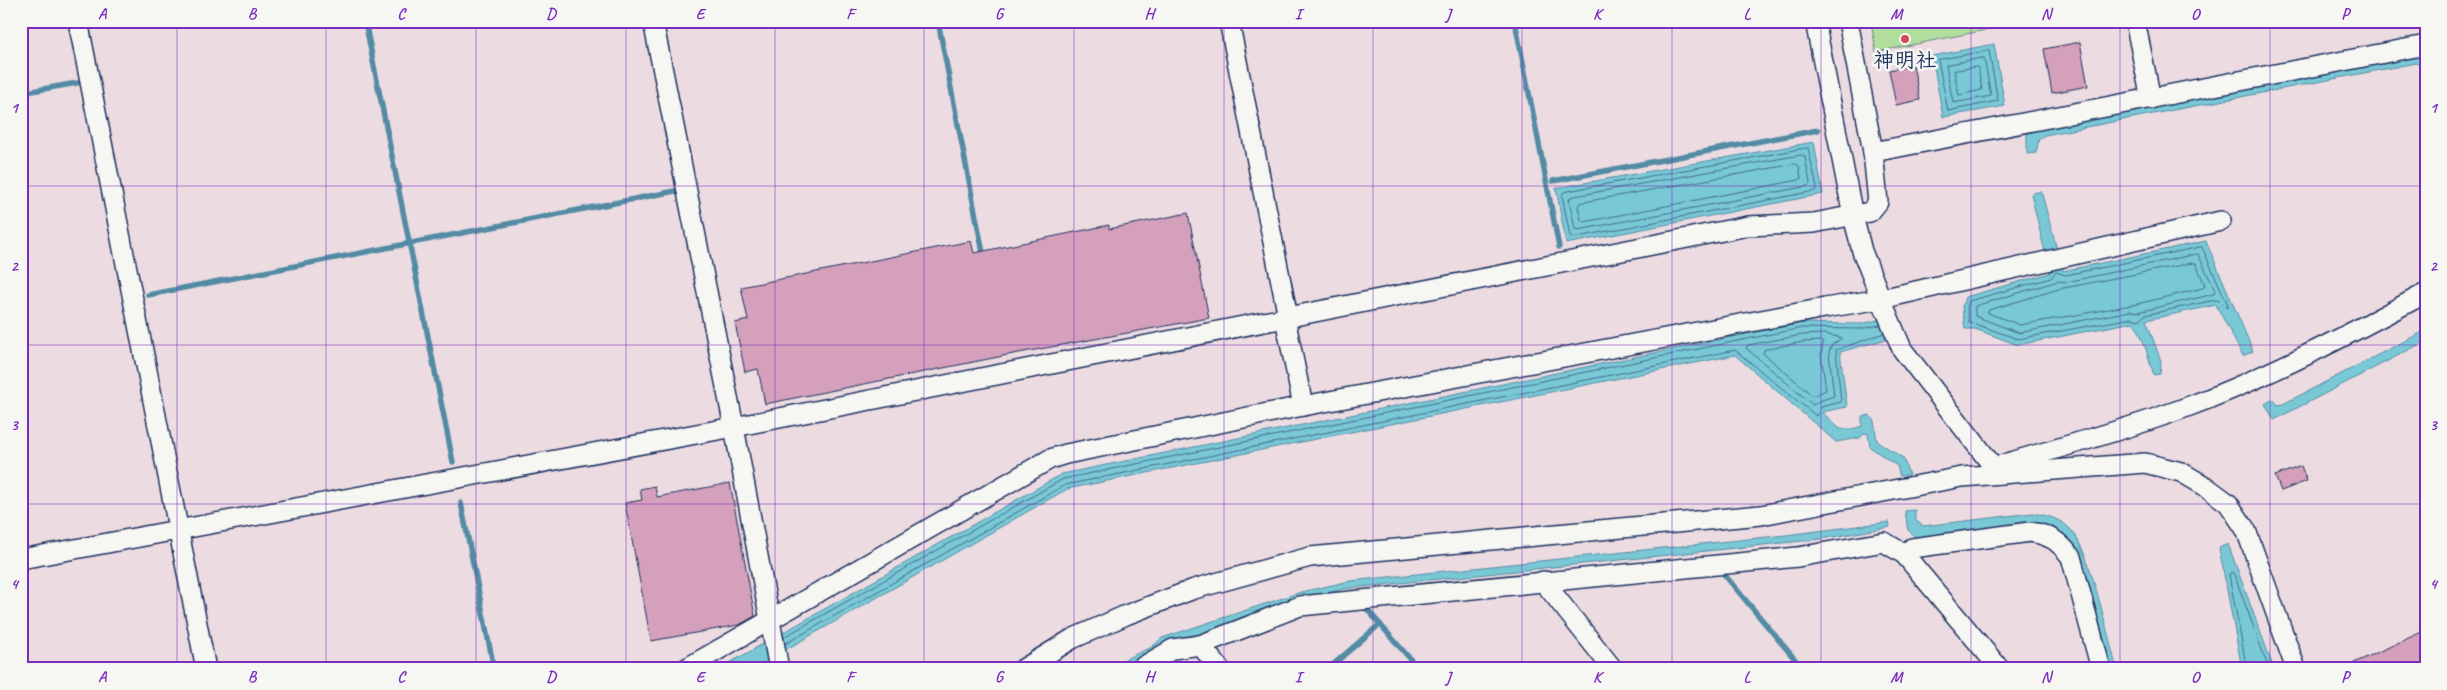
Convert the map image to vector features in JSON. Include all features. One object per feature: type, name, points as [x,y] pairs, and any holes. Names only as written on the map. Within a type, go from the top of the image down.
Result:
[{"type":"street","points":[[78,21],[206,669]]},
{"type":"street","points":[[653,21],[734,427],[779,669]]},
{"type":"street","points":[[1229,21],[1303,406]]},
{"type":"street","points":[[1815,21],[1853,216],[1862,251],[1902,349],[1996,471]]},
{"type":"street","points":[[21,559],[179,528],[734,427],[1748,226],[1814,223],[1870,212],[1878,202],[1873,152],[1848,21]]},
{"type":"street","points":[[2135,21],[2151,99]]},
{"type":"street","points":[[1873,152],[2426,45]]},
{"type":"street","points":[[685,669],[1050,459],[1303,406],[1825,308],[1884,305],[2053,258],[2221,221]]},
{"type":"street","points":[[1996,471],[2179,410],[2250,381],[2330,344],[2426,293]]},
{"type":"street","points":[[1022,669],[1072,639],[1126,615],[1194,589],[1310,557],[1761,515],[1996,471],[2145,463],[2181,472],[2205,486],[2228,503],[2246,530],[2296,669]]},
{"type":"street","points":[[1904,554],[1912,548],[2030,532],[2047,535],[2060,542],[2071,557],[2102,669]]},
{"type":"street","points":[[1139,669],[1173,649],[1200,644],[1300,606],[1798,557],[1884,542],[1904,554],[2000,669]]},
{"type":"street","points":[[1543,582],[1613,669]]},
{"type":"street","points":[[1200,644],[1220,669]]},
{"type":"green space","name":"神明社","points":[[1871,21],[2031,21],[1876,52]]},
{"type":"water","points":[[1994,44],[2005,106],[1943,117],[1932,56]]},
{"type":"water","points":[[2426,52],[2426,61],[2045,135],[2039,139],[2036,153],[2027,154],[2027,129]]},
{"type":"water","points":[[1814,142],[1823,194],[1566,244],[1556,188]]},
{"type":"water","points":[[2041,191],[2063,271],[2206,241],[2253,351],[2243,356],[2216,305],[2146,320],[2161,361],[2160,374],[2154,375],[2142,339],[2133,322],[2018,345],[1975,329],[1965,329],[1962,307],[1965,297],[2050,273],[2031,194]]},
{"type":"water","points":[[1887,318],[1890,338],[1840,352],[1847,407],[1822,412],[1840,429],[1853,429],[1862,426],[1862,417],[1870,415],[1874,421],[1877,441],[1903,458],[1909,475],[1900,476],[1897,466],[1870,447],[1868,433],[1863,434],[1860,438],[1836,442],[1735,355],[1067,489],[752,669],[719,669],[1062,474],[1801,323],[1860,324]]},
{"type":"water","points":[[2426,330],[2426,341],[2274,420],[2265,404],[2273,399],[2278,405],[2283,404]]},
{"type":"water","points":[[1915,510],[1915,520],[1923,526],[2032,513],[2053,518],[2067,526],[2078,540],[2092,575],[2117,669],[2109,669],[2070,542],[2060,532],[2036,524],[1915,537],[1908,530],[1905,511]]},
{"type":"water","points":[[1889,522],[1890,527],[1821,539],[1343,589],[1295,602],[1167,646],[1152,657],[1137,664],[1122,668],[1103,669],[1152,647],[1162,638],[1301,592],[1350,581],[1786,535]]},
{"type":"water","points":[[2228,544],[2274,669],[2242,669],[2219,548]]},
{"type":"building","points":[[2080,42],[2088,86],[2052,93],[2044,49]]},
{"type":"building","points":[[1913,65],[1920,100],[1896,105],[1889,70]]},
{"type":"building","points":[[1188,213],[1209,318],[1013,354],[765,404],[758,369],[745,372],[735,323],[748,320],[741,287],[971,241],[974,253],[1109,225],[1109,229]]},
{"type":"building","points":[[2301,466],[2307,481],[2281,491],[2275,476]]},
{"type":"building","points":[[730,483],[755,616],[739,625],[651,641],[625,503],[642,500],[640,489],[655,486],[657,497]]},
{"type":"building","points":[[2426,630],[2426,665],[2419,669],[2341,669]]},
{"type":"waterway","points":[[365,21],[453,462]]},
{"type":"waterway","points":[[938,21],[984,258]]},
{"type":"waterway","points":[[1515,21],[1559,247]]},
{"type":"waterway","points":[[21,93],[77,83]]},
{"type":"waterway","points":[[1553,181],[1818,130]]},
{"type":"waterway","points":[[148,295],[675,191]]},
{"type":"waterway","points":[[461,503],[494,669]]},
{"type":"waterway","points":[[1723,573],[1803,669]]},
{"type":"waterway","points":[[1365,607],[1419,669]]},
{"type":"waterway","points":[[1328,669],[1380,624]]},
{"type":"place","name":"神明社","points":[[1905,39]]}]
